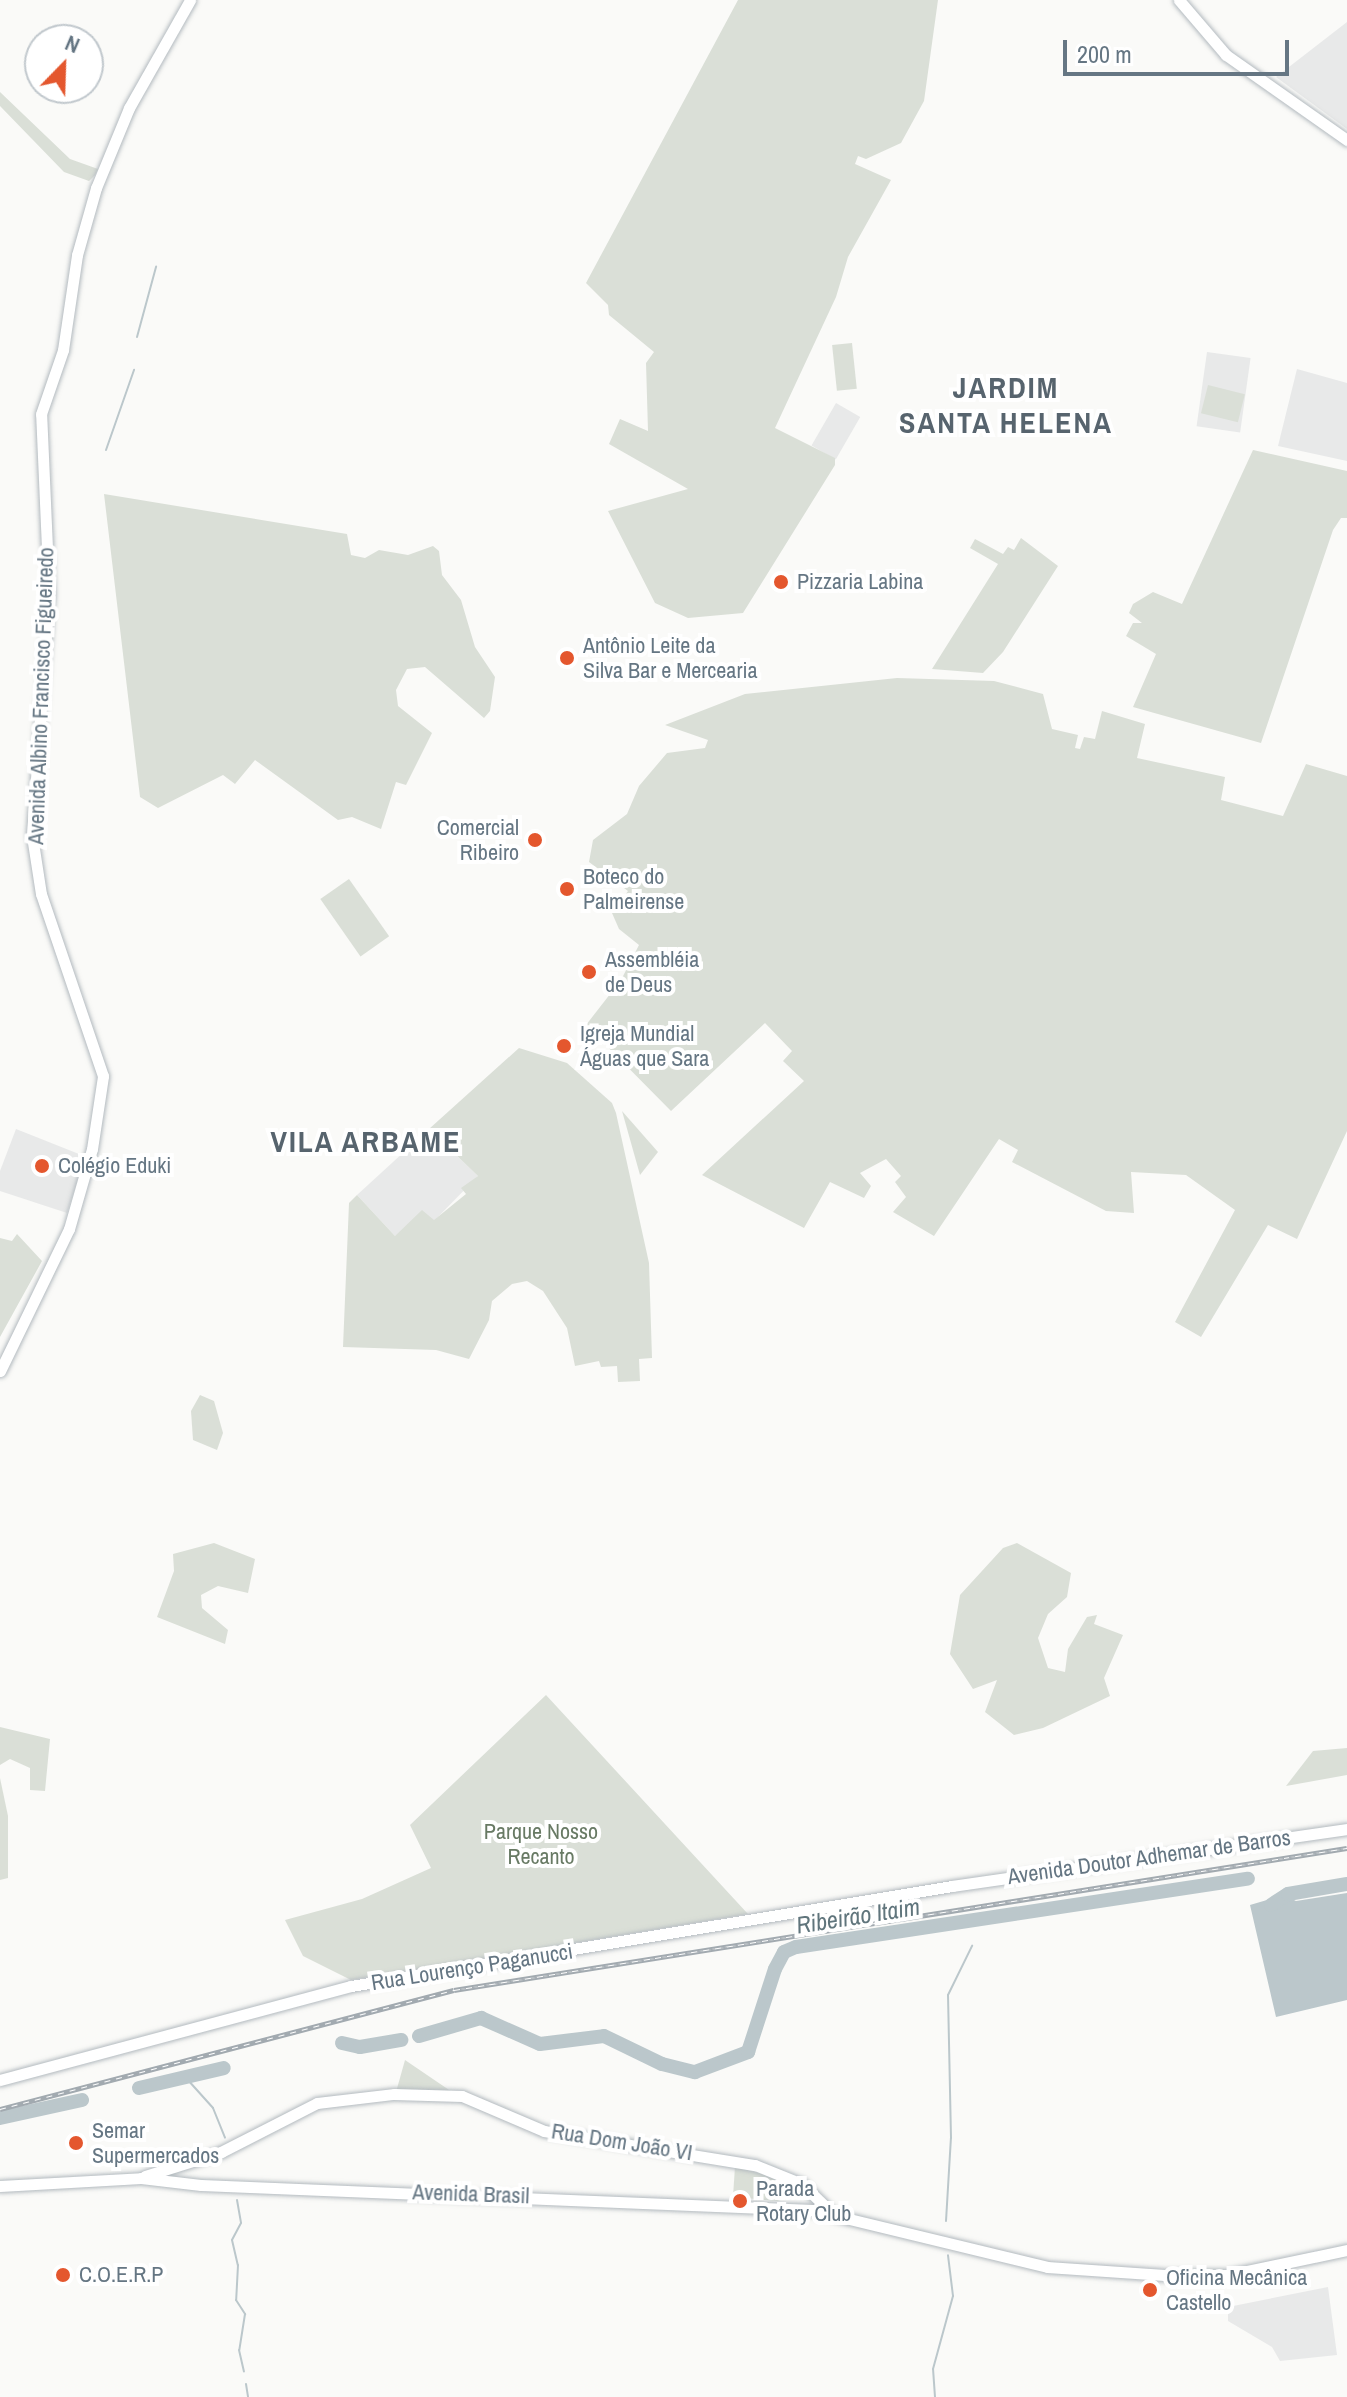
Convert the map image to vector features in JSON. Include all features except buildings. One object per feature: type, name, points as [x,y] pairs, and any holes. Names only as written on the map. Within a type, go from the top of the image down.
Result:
[{"type":"main road","name":"Avenida Albino Francisco Figueiredo","points":[[0,1371],[69,1229],[92,1149],[103,1076],[41,894],[32,836],[49,594],[40,422],[45,394],[63,350],[77,255],[96,188],[129,108],[190,0]]},
{"type":"main road","points":[[1179,0],[1211,42],[1347,140]]},
{"type":"main road","name":"Avenida Doutor Adhemar de Barros","points":[[952,1886],[1347,1829]]},
{"type":"main road","name":"Rua Lourenço Paganucci","points":[[0,2080],[351,1986],[952,1886]]},
{"type":"main road","name":"Rua Dom João VI","points":[[141,2178],[221,2152],[307,2106],[394,2094],[462,2096],[544,2131],[676,2150],[771,2170],[807,2187],[814,2205]]},
{"type":"main road","points":[[185,2164],[188,2184]]},
{"type":"main road","name":"Avenida Brasil","points":[[0,2186],[141,2178],[188,2184],[814,2205],[834,2213],[1066,2269],[1181,2276],[1228,2275],[1347,2250]]},
{"type":"shaded area","points":[[1347,22],[1347,129],[1276,77]]},
{"type":"shaded area","points":[[1207,352],[1251,358],[1240,432],[1197,426]]},
{"type":"shaded area","points":[[1297,369],[1347,383],[1347,461],[1278,446]]},
{"type":"shaded area","points":[[836,403],[860,417],[836,459],[812,445]]},
{"type":"shaded area","name":"Colégio Eduki","points":[[16,1129],[79,1154],[84,1161],[67,1213],[0,1191],[0,1171]]},
{"type":"shaded area","points":[[429,1129],[478,1176],[434,1221],[395,1236],[357,1195]]},
{"type":"shaded area","points":[[1347,1893],[1347,2000],[1276,2017],[1250,1905],[1284,1895],[1296,1901]]},
{"type":"shaded area","points":[[1328,2287],[1337,2355],[1280,2361],[1272,2347],[1228,2321],[1228,2307]]},
{"type":"green space","points":[[738,0],[938,0],[924,101],[901,143],[866,159],[858,156],[855,164],[891,180],[848,257],[836,297],[775,428],[835,458],[835,465],[743,613],[688,618],[655,603],[608,511],[688,489],[609,444],[620,419],[648,431],[646,363],[654,352],[609,315],[608,305],[586,283]]},
{"type":"green space","points":[[0,92],[70,159],[98,169],[95,175],[89,181],[64,172],[0,106]]},
{"type":"green space","points":[[852,343],[857,389],[837,391],[832,345]]},
{"type":"green space","points":[[1208,385],[1245,394],[1238,422],[1201,413]]},
{"type":"green space","points":[[1253,450],[1347,471],[1347,518],[1341,518],[1333,530],[1261,743],[1133,707],[1156,654],[1126,636],[1133,623],[1142,623],[1129,613],[1133,604],[1153,592],[1182,604]]},
{"type":"green space","points":[[104,494],[347,534],[351,555],[365,558],[379,550],[408,555],[433,546],[439,551],[442,575],[461,600],[475,647],[495,677],[490,711],[484,718],[425,667],[407,669],[396,690],[398,706],[432,733],[406,785],[396,782],[381,829],[352,817],[338,820],[255,760],[235,784],[223,775],[158,808],[140,797]]},
{"type":"green space","points":[[1021,538],[1058,566],[1003,652],[983,673],[932,669],[998,564],[970,548],[975,539],[1003,554],[1008,547],[1014,550]]},
{"type":"green space","points":[[897,678],[994,681],[1043,694],[1052,729],[1078,735],[1075,748],[1080,749],[1084,737],[1095,739],[1102,711],[1145,724],[1137,758],[1225,777],[1221,800],[1283,816],[1306,764],[1347,776],[1347,1131],[1297,1239],[1268,1225],[1201,1337],[1175,1322],[1235,1210],[1186,1175],[1131,1172],[1134,1213],[1106,1211],[1012,1162],[1018,1150],[999,1139],[934,1236],[893,1212],[906,1197],[895,1182],[901,1176],[886,1159],[860,1173],[871,1186],[864,1198],[830,1182],[804,1228],[702,1175],[804,1081],[783,1061],[792,1051],[765,1023],[671,1111],[586,1025],[621,980],[639,945],[619,929],[612,913],[628,891],[589,862],[593,840],[627,814],[639,786],[667,753],[705,748],[708,740],[665,725],[745,694]]},
{"type":"green space","points":[[349,879],[389,936],[360,956],[320,899]]},
{"type":"green space","points":[[519,1048],[567,1063],[612,1103],[616,1113],[649,1263],[652,1358],[639,1359],[640,1381],[618,1382],[617,1366],[601,1367],[599,1361],[575,1366],[567,1328],[543,1291],[527,1281],[512,1284],[492,1301],[489,1320],[469,1359],[436,1350],[343,1347],[349,1203],[357,1195],[395,1236],[422,1210],[434,1220],[466,1194],[461,1188],[478,1176],[429,1129]]},
{"type":"green space","points":[[622,1111],[658,1152],[640,1175]]},
{"type":"green space","points":[[17,1234],[42,1261],[0,1337],[0,1238],[12,1241]]},
{"type":"green space","points":[[200,1395],[214,1401],[223,1433],[217,1450],[193,1440],[191,1411]]},
{"type":"green space","points":[[214,1543],[255,1559],[248,1593],[218,1586],[201,1595],[202,1608],[228,1630],[225,1644],[157,1617],[174,1571],[173,1554]]},
{"type":"green space","points":[[1017,1543],[1071,1573],[1067,1597],[1048,1614],[1038,1638],[1048,1668],[1065,1672],[1068,1649],[1087,1617],[1097,1615],[1094,1624],[1123,1635],[1104,1678],[1110,1696],[1043,1728],[1014,1735],[985,1712],[997,1680],[973,1689],[950,1654],[960,1595],[1003,1548]]},
{"type":"green space","name":"Parque Nosso Recanto","points":[[546,1695],[748,1914],[351,1980],[303,1956],[285,1920],[362,1899],[431,1868],[410,1825]]},
{"type":"green space","points":[[0,1727],[50,1739],[45,1791],[30,1790],[30,1768],[10,1759],[0,1765]]},
{"type":"green space","points":[[1347,1748],[1347,1775],[1286,1786],[1313,1751]]},
{"type":"green space","points":[[0,1778],[8,1816],[8,1878],[0,1880]]},
{"type":"green space","points":[[405,2060],[455,2094],[396,2092]]},
{"type":"green space","points":[[735,2166],[801,2186],[806,2193],[777,2201],[733,2197]]},
{"type":"waterway","points":[[137,337],[156,267]]},
{"type":"waterway","points":[[106,450],[134,370]]},
{"type":"waterway","name":"Ribeirão Itaim","points":[[419,2036],[481,2018],[540,2044],[604,2036],[662,2064],[695,2072],[748,2052],[775,1969],[784,1952],[796,1947],[1248,1879]]},
{"type":"waterway","name":"Ribeirão Itaim","points":[[1271,1905],[1288,1894],[1347,1884]]},
{"type":"waterway","name":"Ribeirão Itaim","points":[[950,1924],[954,1929]]},
{"type":"waterway","points":[[946,2221],[951,2138],[948,1995],[972,1946]]},
{"type":"waterway","name":"Ribeirão Itaim","points":[[342,2043],[360,2047],[401,2040]]},
{"type":"waterway","name":"Ribeirão Itaim","points":[[139,2088],[224,2068]]},
{"type":"waterway","points":[[187,2079],[213,2108],[225,2138]]},
{"type":"waterway","name":"Ribeirão Itaim","points":[[0,2118],[82,2100]]},
{"type":"waterway","points":[[237,2200],[241,2223],[232,2240],[238,2265],[236,2300],[245,2314],[239,2350],[244,2371]]},
{"type":"waterway","points":[[935,2397],[933,2369],[953,2296],[948,2255]]},
{"type":"waterway","points":[[246,2384],[248,2397]]},
{"type":"railway","points":[[0,2109],[454,1990],[1347,1848]]},
{"type":"place","name":"Pizzaria Labina","points":[[781,582]]},
{"type":"place","name":"Antônio Leite da Silva Bar e Mercearia","points":[[567,658]]},
{"type":"place","name":"Comercial Ribeiro","points":[[535,840]]},
{"type":"place","name":"Boteco do Palmeirense","points":[[567,889]]},
{"type":"place","name":"Assembléia de Deus","points":[[589,972]]},
{"type":"place","name":"Igreja Mundial Águas que Sara","points":[[564,1046]]},
{"type":"place","name":"Colégio Eduki","points":[[42,1166]]},
{"type":"place","name":"Semar Supermercados","points":[[76,2143]]},
{"type":"place","name":"Parada Rotary Club","points":[[740,2201]]},
{"type":"place","name":"C.O.E.R.P","points":[[63,2275]]},
{"type":"place","name":"Oficina Mecânica Castello","points":[[1150,2290]]},
{"type":"district","name":"JARDIM SANTA HELENA","points":[[1006,404]]},
{"type":"district","name":"VILA ARBAME","points":[[366,1141]]}]
